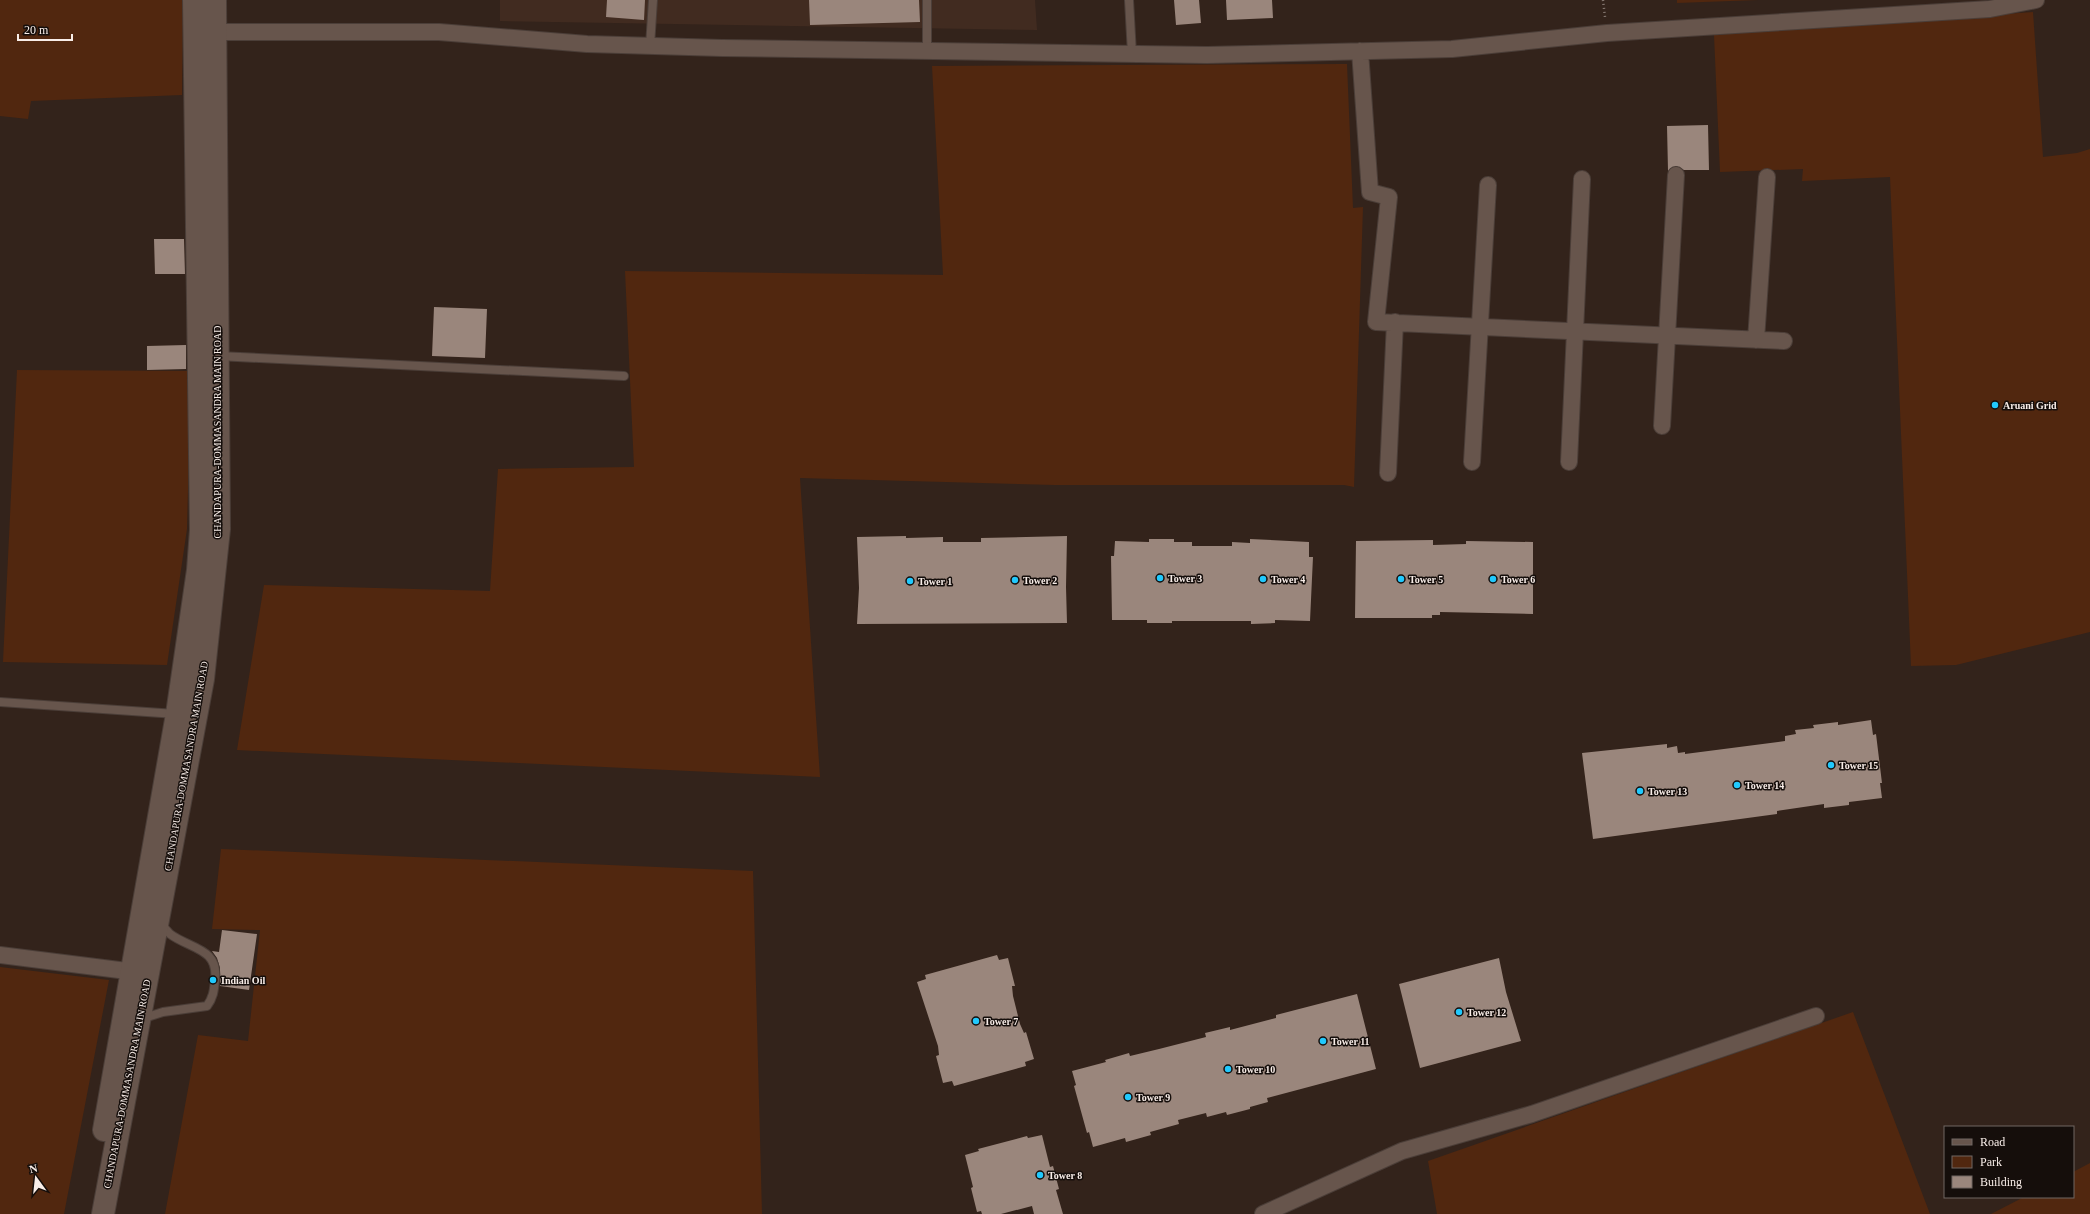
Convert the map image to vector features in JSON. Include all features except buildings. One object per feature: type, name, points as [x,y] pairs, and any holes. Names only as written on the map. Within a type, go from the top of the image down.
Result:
[{"type":"main road","name":"CHANDAPURA-DOMMASANDRA MAIN ROAD","points":[[102,1214],[140,1020],[140,972],[158,921],[203,679],[219,529],[218,356],[205,32],[194,0]]},
{"type":"main road","name":"CHANDAPURA-DOMMASANDRA MAIN ROAD","points":[[89,1214],[140,972],[198,570],[201,530],[205,32],[214,0]]},
{"type":"street","points":[[205,32],[439,32],[587,44],[650,46],[927,50],[1021,54],[1207,55],[1452,49],[1606,33],[1990,10],[2036,0]]},
{"type":"street","points":[[1360,51],[1370,192],[1389,197],[1376,322],[1784,341]]},
{"type":"street","points":[[1662,426],[1676,175]]},
{"type":"street","points":[[1756,340],[1766,177]]},
{"type":"street","points":[[1569,462],[1582,179]]},
{"type":"street","points":[[1472,462],[1488,185]]},
{"type":"street","points":[[1388,473],[1396,322]]},
{"type":"street","points":[[0,955],[140,972]]},
{"type":"street","points":[[1263,1214],[1402,1151],[1532,1114],[1816,1016]]},
{"type":"lane","points":[[650,46],[654,0]]},
{"type":"lane","points":[[927,0],[927,50]]},
{"type":"lane","points":[[1129,0],[1132,54]]},
{"type":"lane","points":[[218,356],[624,376]]},
{"type":"lane","points":[[0,702],[177,714]]},
{"type":"lane","points":[[140,1020],[163,1012],[207,1006],[213,997],[216,972],[212,960],[201,950],[170,934],[158,921]]},
{"type":"shaded area","points":[[500,0],[1035,0],[1037,30],[500,21]]},
{"type":"green space","points":[[0,0],[183,0],[182,95],[31,101],[28,119],[0,116]]},
{"type":"green space","points":[[1677,0],[1758,0],[1677,3]]},
{"type":"green space","name":"Aruani Grid","points":[[2033,12],[2043,157],[2077,153],[2090,149],[2090,632],[1956,665],[1911,666],[1890,177],[1802,181],[1803,169],[1720,172],[1714,35]]},
{"type":"green space","points":[[1347,64],[1353,208],[1363,207],[1354,487],[1344,485],[1055,485],[800,478],[820,777],[237,750],[264,585],[490,591],[498,469],[634,467],[625,271],[943,275],[932,66]]},
{"type":"green space","points":[[17,370],[191,371],[187,529],[167,665],[3,662]]},
{"type":"green space","points":[[221,849],[753,871],[762,1214],[165,1214],[198,1035],[248,1041],[260,930],[212,929]]},
{"type":"green space","points":[[0,967],[109,980],[64,1214],[0,1214]]},
{"type":"green space","points":[[1853,1012],[1930,1214],[1437,1214],[1428,1161]]},
{"type":"green space","points":[[2090,1163],[2090,1214],[1991,1214],[2022,1198],[2074,1198],[2074,1171]]},
{"type":"place","name":"Aruani Grid","points":[[1995,405]]},
{"type":"place","name":"Tower 3","points":[[1160,578]]},
{"type":"place","name":"Tower 4","points":[[1263,579]]},
{"type":"place","name":"Tower 5","points":[[1401,579]]},
{"type":"place","name":"Tower 6","points":[[1493,579]]},
{"type":"place","name":"Tower 2","points":[[1015,580]]},
{"type":"place","name":"Tower 1","points":[[910,581]]},
{"type":"place","name":"Tower 15","points":[[1831,765]]},
{"type":"place","name":"Tower 14","points":[[1737,785]]},
{"type":"place","name":"Tower 13","points":[[1640,791]]},
{"type":"place","name":"Indian Oil","points":[[213,980]]},
{"type":"place","name":"Tower 12","points":[[1459,1012]]},
{"type":"place","name":"Tower 7","points":[[976,1021]]},
{"type":"place","name":"Tower 11","points":[[1323,1041]]},
{"type":"place","name":"Tower 10","points":[[1228,1069]]},
{"type":"place","name":"Tower 9","points":[[1128,1097]]},
{"type":"place","name":"Tower 8","points":[[1040,1175]]}]
